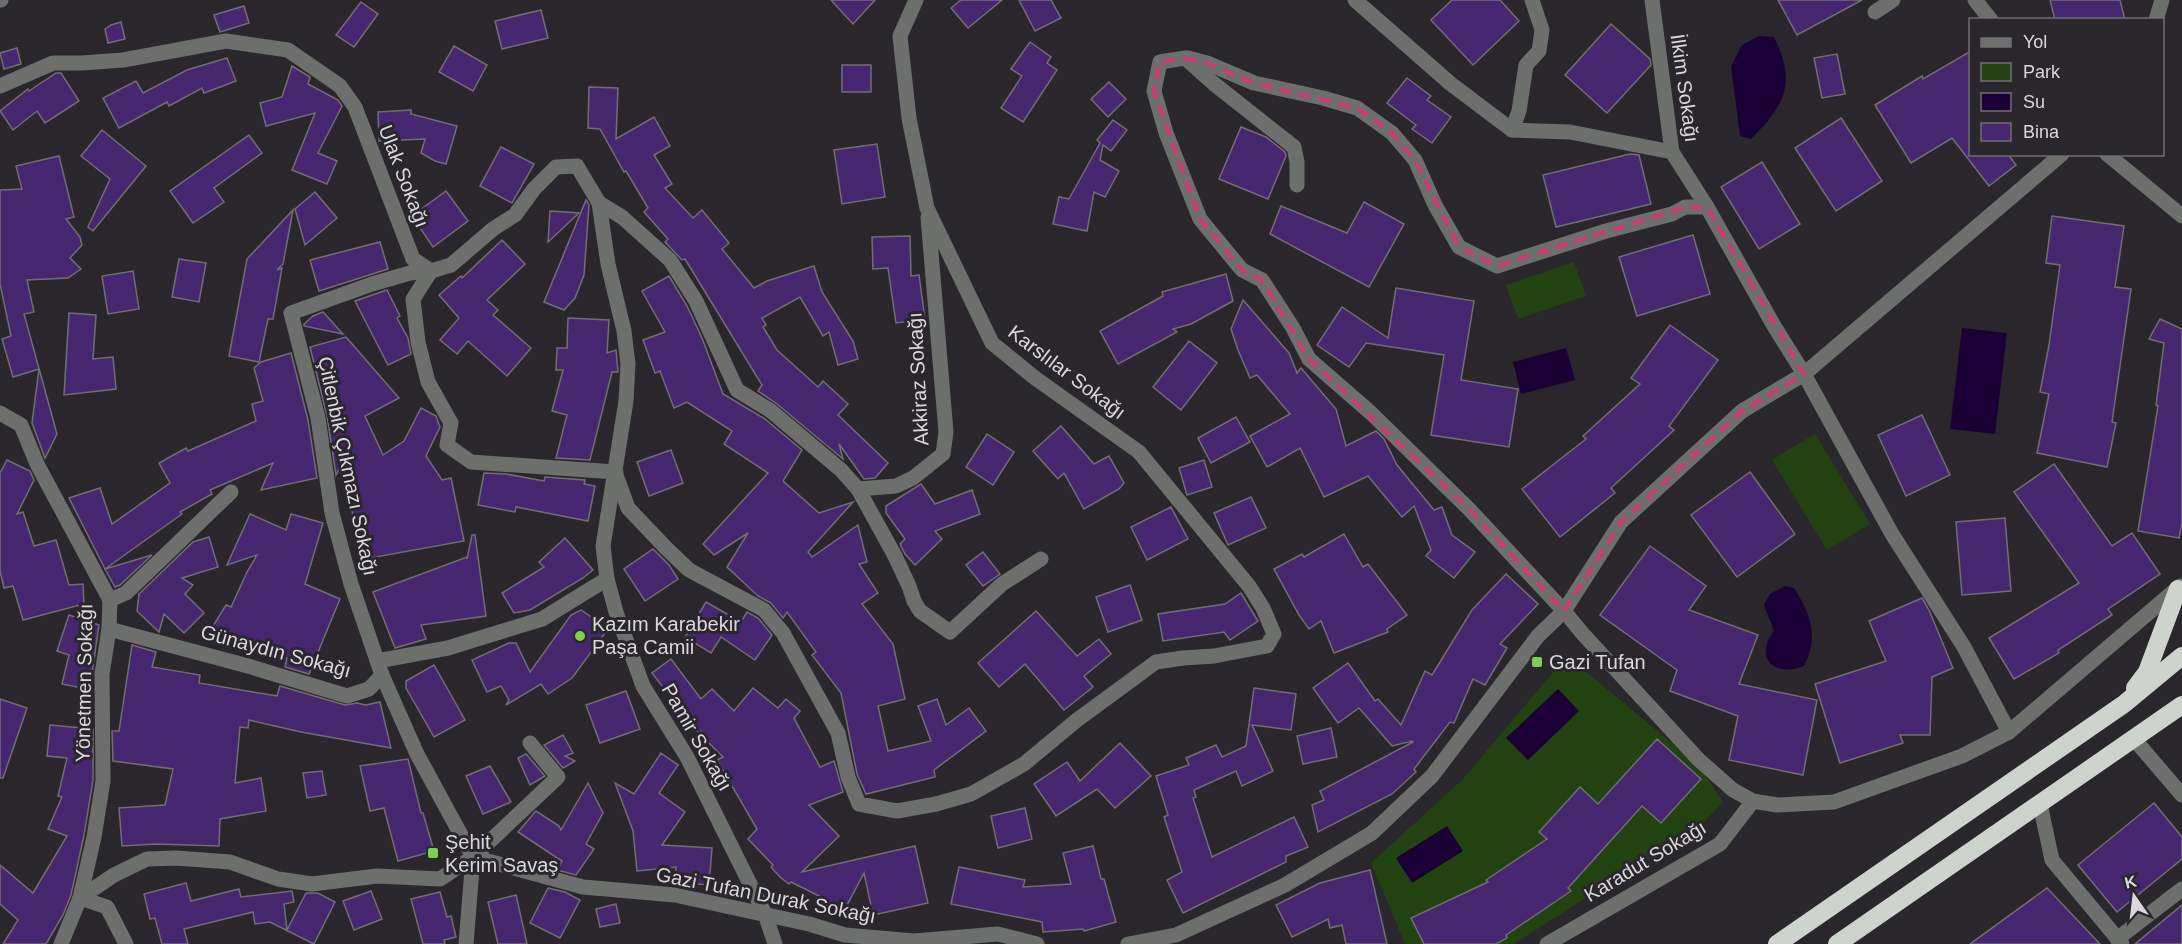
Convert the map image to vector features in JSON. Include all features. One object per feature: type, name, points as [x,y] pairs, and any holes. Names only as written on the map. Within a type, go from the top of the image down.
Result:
[{"type":"highway","points":[[2124,704],[2147,672],[2181,585]]},
{"type":"highway","points":[[1777,944],[2124,704],[2182,656]]},
{"type":"highway","points":[[1837,944],[2182,705]]},
{"type":"street","name":"Karslılar Sokağı","points":[[616,472],[628,508],[666,548],[689,570],[764,610],[783,633],[838,733],[848,777],[859,804],[897,811],[936,804],[971,794],[1024,764],[1077,720],[1156,662],[1267,646],[1274,634],[1263,608],[1249,586],[1139,452],[1035,378],[992,343],[927,208],[909,118],[900,36],[916,0]]},
{"type":"street","points":[[1355,0],[1450,84],[1512,130],[1570,132],[1672,152]]},
{"type":"street","points":[[1512,130],[1519,111],[1526,65],[1539,51],[1542,30],[1533,0]]},
{"type":"street","name":"İlkim Sokağı","points":[[1652,0],[1672,152],[1707,207],[1774,326],[1804,374],[1892,534],[1964,647],[2009,732]]},
{"type":"street","points":[[1875,12],[1893,0]]},
{"type":"street","points":[[1975,0],[1989,18]]},
{"type":"street","points":[[2157,18],[2162,0]]},
{"type":"street","name":"Ulak Sokağı","points":[[0,86],[53,63],[123,60],[226,41],[288,50],[340,86],[355,107],[413,259],[431,272]]},
{"type":"street","points":[[1185,58],[1294,147],[1298,162],[1297,185]]},
{"type":"street","points":[[1707,207],[1685,207],[1672,214],[1606,231],[1497,266],[1459,247],[1435,205],[1415,160],[1392,133],[1357,108],[1254,83],[1207,63],[1185,58],[1160,62],[1154,91],[1166,133],[1200,219],[1242,270],[1262,280],[1293,328],[1309,359],[1371,413],[1468,508],[1699,760],[1733,790],[1753,801],[1777,805],[1834,802],[1962,756],[2009,732],[2181,585]]},
{"type":"street","points":[[1128,944],[1176,935],[1285,885],[1372,833],[1432,776],[1538,636],[1564,611],[1622,522],[1742,411],[1804,374],[2060,156]]},
{"type":"street","points":[[2125,161],[2182,216]]},
{"type":"street","points":[[616,472],[471,462],[447,445],[451,423],[428,382],[418,342],[413,299],[431,272],[451,265],[492,229],[515,215],[534,189],[556,167],[577,166],[599,203],[622,217],[670,260],[696,301],[737,390],[771,411],[841,470],[858,489],[895,556],[920,611],[950,632],[1002,584],[1041,559]]},
{"type":"street","name":"Pamir Sokağı","points":[[599,203],[608,264],[624,331],[628,364],[626,401],[603,546],[607,579],[616,612],[643,686],[687,757],[765,914],[775,944]]},
{"type":"street","name":"Akkiraz Sokağı","points":[[858,489],[896,486],[913,478],[944,454],[946,432],[927,208]]},
{"type":"street","name":"Çitlenbik Çıkmazı Sokağı","points":[[431,272],[410,273],[372,284],[291,313],[318,418],[332,513],[351,584],[379,668],[417,754],[473,857]]},
{"type":"street","name":"Yönetmen Sokağı","points":[[0,412],[21,425],[37,464],[110,600],[109,629],[102,674],[103,781],[94,837],[80,898],[61,944]]},
{"type":"street","points":[[110,600],[126,593],[231,492]]},
{"type":"street","name":"Günaydın Sokağı","points":[[109,629],[248,666],[347,696],[369,689],[379,668],[542,619],[607,579]]},
{"type":"street","points":[[2134,739],[2182,795]]},
{"type":"street","points":[[80,898],[114,875],[147,859],[176,858],[230,862],[278,879],[312,884],[377,876],[440,879],[473,857],[558,777],[530,743]]},
{"type":"street","name":"Karadut Sokağı","points":[[1547,944],[1720,844],[1753,801]]},
{"type":"street","points":[[2040,804],[2052,860],[2119,941],[2182,888]]},
{"type":"street","points":[[466,944],[473,857]]},
{"type":"street","name":"Gazi Tufan Durak Sokağı","points":[[473,857],[583,887],[675,895],[845,934],[914,941],[998,934],[1037,944]]},
{"type":"street","points":[[80,898],[108,907],[126,944]]},
{"type":"highlighted area","points":[[1185,58],[1207,63],[1254,83],[1357,108],[1392,133],[1415,160],[1459,247],[1497,266],[1685,207],[1707,207],[1804,374],[1742,411],[1621,522],[1564,611],[1468,508],[1309,359],[1262,280],[1242,270],[1200,219],[1154,91],[1160,62]]},
{"type":"green space","points":[[1574,262],[1586,296],[1518,319],[1506,285]]},
{"type":"green space","points":[[1815,434],[1870,524],[1827,550],[1772,460]]},
{"type":"green space","points":[[1567,656],[1698,765],[1723,802],[1693,834],[1601,888],[1514,944],[1405,944],[1371,863],[1462,780]]},
{"type":"water","points":[[1759,36],[1774,37],[1781,53],[1786,81],[1779,104],[1763,127],[1751,139],[1740,136],[1731,66],[1742,45]]},
{"type":"water","points":[[1962,328],[2007,333],[1995,434],[1950,429]]},
{"type":"water","points":[[1566,348],[1575,380],[1521,394],[1513,362]]},
{"type":"water","points":[[1785,586],[1794,588],[1805,607],[1812,635],[1809,655],[1804,666],[1794,669],[1776,667],[1770,663],[1766,650],[1774,631],[1764,605],[1770,594]]},
{"type":"water","points":[[1558,689],[1579,711],[1528,760],[1506,738]]},
{"type":"water","points":[[1447,826],[1463,851],[1412,883],[1396,858]]},
{"type":"building","points":[[831,0],[875,0],[853,24]]},
{"type":"building","points":[[961,0],[1002,0],[968,28],[951,8]]},
{"type":"building","points":[[1019,0],[1051,0],[1061,18],[1035,31]]},
{"type":"building","points":[[1452,0],[1500,0],[1519,21],[1473,65],[1431,20]]},
{"type":"building","points":[[1778,0],[1862,0],[1797,35]]},
{"type":"building","points":[[2050,0],[2120,0],[2124,18],[2054,18]]},
{"type":"building","points":[[361,2],[378,14],[354,47],[336,35]]},
{"type":"building","points":[[244,6],[249,23],[220,32],[214,15]]},
{"type":"building","points":[[541,10],[548,38],[502,49],[495,21]]},
{"type":"building","points":[[121,22],[125,39],[108,43],[105,29]]},
{"type":"building","points":[[1611,24],[1650,59],[1651,65],[1607,113],[1565,75]]},
{"type":"building","points":[[1030,42],[1051,57],[1047,63],[1057,70],[1023,122],[1001,108],[1022,76],[1011,69]]},
{"type":"building","points":[[454,46],[487,65],[473,91],[439,72]]},
{"type":"building","points":[[17,48],[21,64],[4,69],[0,53]]},
{"type":"building","points":[[1969,52],[1969,156],[2009,156],[2016,165],[1989,186],[1952,138],[1911,163],[1875,105],[1922,76],[1923,79]]},
{"type":"building","points":[[1837,54],[1845,94],[1822,98],[1814,58]]},
{"type":"building","points":[[227,58],[236,81],[204,93],[202,88],[169,106],[167,102],[119,128],[103,98],[136,81],[143,93],[187,70]]},
{"type":"building","points":[[842,65],[871,65],[871,92],[842,92]]},
{"type":"building","points":[[292,66],[310,77],[308,84],[338,100],[342,106],[318,153],[337,161],[327,184],[292,170],[315,113],[266,126],[260,103],[282,97]]},
{"type":"building","points":[[56,73],[61,73],[79,101],[45,123],[37,111],[13,130],[0,111],[28,89],[29,91]]},
{"type":"building","points":[[1407,78],[1431,96],[1427,100],[1451,117],[1432,143],[1412,129],[1416,125],[1387,103]]},
{"type":"building","points":[[1109,82],[1126,99],[1108,117],[1091,99]]},
{"type":"building","points":[[589,87],[618,88],[616,139],[654,117],[670,146],[654,155],[672,184],[665,188],[693,218],[702,210],[729,243],[722,249],[754,288],[767,281],[814,266],[822,292],[853,341],[858,359],[838,365],[829,332],[823,336],[800,297],[762,318],[766,325],[763,327],[777,350],[818,387],[823,381],[848,404],[838,415],[888,463],[875,478],[864,479],[839,444],[843,459],[758,391],[762,385],[685,259],[682,260],[665,242],[668,239],[644,212],[648,208],[626,171],[624,172],[600,129],[588,128]]},
{"type":"building","points":[[411,110],[411,114],[457,126],[446,164],[421,153],[425,139],[379,141],[378,112]]},
{"type":"building","points":[[1841,118],[1882,181],[1836,211],[1795,148]]},
{"type":"building","points":[[1113,120],[1127,130],[1111,151],[1103,145],[1100,160],[1119,171],[1105,197],[1094,192],[1087,231],[1053,224],[1059,197],[1069,199],[1100,143],[1097,140]]},
{"type":"building","points":[[1241,127],[1266,137],[1285,152],[1286,156],[1268,199],[1219,179]]},
{"type":"building","points":[[102,130],[146,166],[93,231],[88,227],[110,179],[81,156]]},
{"type":"building","points":[[249,135],[262,153],[214,188],[224,202],[193,223],[170,191]]},
{"type":"building","points":[[877,144],[885,197],[842,204],[834,150]]},
{"type":"building","points":[[501,147],[534,164],[512,203],[480,186]]},
{"type":"building","points":[[1630,154],[1639,155],[1651,204],[1556,227],[1543,175]]},
{"type":"building","points":[[59,156],[74,217],[66,219],[80,237],[82,245],[70,258],[81,269],[68,278],[27,280],[34,312],[24,314],[57,434],[45,458],[32,423],[39,369],[13,377],[2,339],[11,336],[0,284],[0,190],[22,189],[16,166]]},
{"type":"building","points":[[1762,162],[1800,224],[1759,249],[1721,187]]},
{"type":"building","points":[[446,191],[468,221],[433,247],[412,216]]},
{"type":"building","points":[[315,192],[337,218],[305,245],[295,209]]},
{"type":"building","points":[[586,200],[589,205],[584,275],[575,298],[564,310],[544,302]]},
{"type":"building","points":[[1364,202],[1404,224],[1369,287],[1270,234],[1281,206],[1347,233]]},
{"type":"building","points":[[293,210],[283,264],[277,270],[282,268],[273,319],[268,319],[259,362],[229,356],[247,259]]},
{"type":"building","points":[[550,211],[579,213],[548,242]]},
{"type":"building","points":[[2052,216],[2124,226],[2115,287],[2131,289],[2112,422],[2116,423],[2107,467],[2037,453],[2049,394],[2040,392],[2060,265],[2046,263]]},
{"type":"building","points":[[1693,235],[1710,294],[1637,316],[1619,257]]},
{"type":"building","points":[[910,236],[911,276],[919,275],[925,319],[896,323],[888,268],[873,269],[872,237]]},
{"type":"building","points":[[502,240],[525,264],[487,300],[498,310],[493,315],[531,348],[507,376],[468,341],[457,354],[440,340],[459,318],[439,295],[461,276],[462,278]]},
{"type":"building","points":[[380,242],[388,269],[319,291],[310,260]]},
{"type":"building","points":[[179,259],[206,263],[199,302],[172,297]]},
{"type":"building","points":[[133,271],[139,309],[108,314],[102,276]]},
{"type":"building","points":[[1226,274],[1233,301],[1191,324],[1173,329],[1177,332],[1118,364],[1100,331],[1163,296],[1162,292]]},
{"type":"building","points":[[669,276],[702,338],[723,394],[765,419],[802,450],[783,481],[819,513],[853,502],[808,552],[812,557],[858,525],[867,562],[859,564],[878,593],[862,604],[893,644],[905,699],[878,706],[888,751],[931,741],[918,706],[937,699],[946,725],[969,708],[986,731],[934,770],[935,777],[866,794],[857,774],[841,693],[812,655],[816,652],[787,612],[783,618],[771,603],[758,596],[727,567],[748,533],[714,555],[703,544],[768,473],[724,444],[732,431],[687,402],[674,408],[660,371],[655,373],[643,340],[665,332],[642,291]]},
{"type":"building","points":[[1396,288],[1474,301],[1461,380],[1518,389],[1509,447],[1431,435],[1444,355],[1366,343],[1349,367],[1317,345],[1342,307],[1388,338]]},
{"type":"building","points":[[387,290],[400,316],[397,318],[408,338],[411,354],[388,365],[355,301]]},
{"type":"building","points":[[1243,300],[1289,353],[1297,373],[1301,368],[1336,409],[1346,446],[1376,431],[1384,439],[1397,465],[1434,510],[1442,507],[1452,535],[1475,552],[1454,578],[1426,556],[1431,550],[1414,506],[1402,517],[1368,476],[1324,497],[1300,448],[1267,467],[1250,436],[1290,414],[1257,375],[1250,378],[1238,350],[1231,329]]},
{"type":"building","points":[[323,312],[343,334],[304,326],[313,316]]},
{"type":"building","points":[[69,313],[96,315],[93,359],[113,357],[116,389],[64,395]]},
{"type":"building","points":[[568,318],[609,320],[607,353],[616,350],[618,372],[612,372],[590,460],[556,458],[567,415],[552,411],[563,370],[556,370],[557,348],[567,348]]},
{"type":"building","points":[[2160,319],[2182,329],[2182,523],[2179,538],[2138,531],[2158,406],[2156,405],[2164,343],[2149,339]]},
{"type":"building","points":[[1670,325],[1718,360],[1669,426],[1674,430],[1611,488],[1615,493],[1560,537],[1522,489],[1586,439],[1583,436],[1640,384],[1631,378]]},
{"type":"building","points":[[346,337],[399,398],[365,416],[383,455],[404,441],[421,408],[436,416],[440,427],[426,456],[442,480],[451,478],[464,541],[365,559],[358,518],[354,518],[339,469],[336,475],[327,416],[310,347]]},
{"type":"building","points":[[1189,341],[1217,363],[1181,410],[1153,387]]},
{"type":"building","points":[[291,353],[308,420],[317,478],[261,490],[273,463],[210,490],[212,494],[180,512],[182,514],[105,569],[69,498],[100,488],[112,524],[170,483],[159,463],[186,448],[188,451],[256,421],[252,404],[263,401],[254,368],[261,362]]},
{"type":"building","points":[[1922,415],[1950,475],[1906,496],[1878,435]]},
{"type":"building","points":[[1236,417],[1250,442],[1211,463],[1198,438]]},
{"type":"building","points":[[1061,426],[1094,464],[1109,456],[1124,483],[1119,489],[1084,509],[1064,473],[1058,479],[1033,451]]},
{"type":"building","points":[[987,434],[1014,452],[993,485],[966,467]]},
{"type":"building","points":[[671,450],[683,483],[649,496],[637,462]]},
{"type":"building","points":[[7,460],[30,471],[34,480],[17,514],[23,512],[34,546],[56,540],[69,585],[83,584],[84,604],[23,620],[13,586],[4,588],[0,571],[0,473]]},
{"type":"building","points":[[1204,460],[1212,487],[1187,495],[1179,468]]},
{"type":"building","points":[[2054,464],[2112,546],[2132,533],[2160,574],[2108,609],[2112,615],[2058,650],[2059,653],[2014,679],[1989,638],[2079,583],[2014,492]]},
{"type":"building","points":[[1750,472],[1795,534],[1737,577],[1691,515]]},
{"type":"building","points":[[484,473],[506,474],[544,481],[545,477],[585,480],[584,484],[595,486],[588,521],[516,507],[515,512],[478,505]]},
{"type":"building","points":[[921,484],[935,504],[972,490],[980,514],[935,531],[942,539],[915,565],[900,544],[905,539],[886,513],[886,506]]},
{"type":"building","points":[[1251,497],[1266,528],[1228,545],[1214,513]]},
{"type":"building","points":[[1171,507],[1188,539],[1147,560],[1131,527]]},
{"type":"building","points":[[250,514],[286,530],[291,514],[323,523],[305,584],[340,599],[309,674],[285,667],[287,658],[242,637],[236,647],[210,631],[226,605],[231,607],[257,555],[227,565]]},
{"type":"building","points":[[2005,518],[2011,591],[1962,595],[1956,522]]},
{"type":"building","points":[[1344,534],[1363,567],[1368,564],[1407,615],[1387,629],[1388,632],[1334,653],[1321,621],[1309,629],[1274,569],[1302,554],[1304,557]]},
{"type":"building","points":[[472,535],[475,535],[486,616],[421,625],[426,639],[395,648],[373,592],[467,557],[467,559]]},
{"type":"building","points":[[209,537],[218,567],[182,578],[193,585],[185,594],[204,613],[184,633],[164,614],[159,632],[137,611],[139,594],[193,542]]},
{"type":"building","points":[[565,538],[593,570],[530,610],[514,613],[502,593],[544,567],[539,562]]},
{"type":"building","points":[[1650,546],[1706,586],[1689,610],[1758,635],[1739,684],[1817,700],[1803,775],[1729,760],[1738,716],[1670,691],[1677,670],[1600,615]]},
{"type":"building","points":[[653,549],[669,565],[678,579],[645,601],[624,569]]},
{"type":"building","points":[[983,552],[1000,574],[983,586],[966,565]]},
{"type":"building","points":[[152,555],[115,587],[105,569]]},
{"type":"building","points":[[1506,574],[1538,604],[1500,644],[1507,648],[1485,685],[1473,679],[1454,723],[1450,722],[1414,769],[1416,772],[1392,794],[1318,832],[1312,805],[1324,800],[1320,791],[1413,742],[1392,746],[1359,708],[1338,723],[1313,688],[1348,663],[1375,701],[1378,699],[1401,725],[1425,671],[1432,675],[1472,610]]},
{"type":"building","points":[[1130,585],[1142,620],[1108,632],[1096,597]]},
{"type":"building","points":[[1241,593],[1258,621],[1230,640],[1224,632],[1163,641],[1158,614],[1225,604]]},
{"type":"building","points":[[1922,598],[1953,668],[1932,677],[1930,735],[1900,735],[1903,743],[1840,763],[1815,684],[1886,661],[1869,621]]},
{"type":"building","points":[[706,602],[741,622],[747,612],[758,618],[772,635],[755,660],[721,637],[711,653],[685,637]]},
{"type":"building","points":[[581,610],[603,625],[605,633],[572,678],[548,694],[541,684],[506,705],[509,700],[501,686],[487,692],[472,660],[509,643],[516,643],[530,672],[571,615]]},
{"type":"building","points":[[1036,611],[1077,656],[1099,639],[1111,654],[1084,676],[1093,687],[1064,710],[1025,664],[999,687],[978,663]]},
{"type":"building","points":[[69,615],[99,625],[92,673],[92,690],[62,684],[69,655],[57,651]]},
{"type":"building","points":[[132,645],[156,652],[152,667],[200,675],[199,683],[277,696],[280,686],[345,705],[380,702],[391,748],[249,720],[248,728],[240,727],[235,783],[261,778],[266,811],[220,819],[219,846],[156,844],[122,846],[119,808],[165,805],[173,769],[113,761],[112,731],[119,731]]},
{"type":"building","points":[[671,659],[701,699],[712,689],[734,711],[753,688],[778,708],[786,699],[800,711],[794,718],[820,767],[834,761],[843,792],[809,805],[839,836],[802,872],[915,846],[928,903],[873,915],[864,873],[845,909],[791,882],[789,884],[780,877],[771,867],[773,865],[748,839],[757,829],[717,760],[723,757],[705,739],[701,731],[699,733],[683,717],[688,711],[683,713],[652,673]]},
{"type":"building","points":[[434,665],[465,720],[434,737],[406,688],[406,681]]},
{"type":"building","points":[[1254,688],[1296,694],[1291,730],[1252,725],[1273,771],[1242,786],[1236,771],[1194,790],[1196,797],[1193,798],[1212,857],[1294,817],[1308,847],[1286,856],[1286,862],[1183,913],[1167,880],[1182,872],[1164,817],[1168,815],[1156,776],[1189,765],[1186,758],[1216,745],[1222,757],[1246,746]]},
{"type":"building","points":[[626,691],[640,729],[600,743],[586,705]]},
{"type":"building","points":[[0,699],[27,708],[3,778],[0,778]]},
{"type":"building","points":[[50,725],[93,729],[93,780],[84,835],[71,895],[63,915],[46,944],[3,944],[18,920],[0,904],[0,865],[33,893],[67,836],[48,829],[62,797],[58,796],[67,758],[47,756]]},
{"type":"building","points":[[1331,728],[1337,757],[1303,764],[1297,736]]},
{"type":"building","points":[[563,735],[573,753],[565,756],[575,761],[563,768],[544,745]]},
{"type":"building","points":[[1657,739],[1701,779],[1661,823],[1642,806],[1568,888],[1571,891],[1496,944],[1424,944],[1411,918],[1488,882],[1486,880],[1547,839],[1539,832],[1580,787],[1598,804]]},
{"type":"building","points":[[1120,743],[1151,776],[1115,808],[1097,789],[1056,816],[1034,784],[1067,762],[1080,781]]},
{"type":"building","points":[[661,753],[678,765],[659,793],[685,812],[662,845],[712,848],[709,885],[675,882],[676,867],[637,871],[633,831],[615,783],[634,794]]},
{"type":"building","points":[[526,754],[545,776],[530,785],[518,758]]},
{"type":"building","points":[[408,759],[421,813],[423,813],[434,851],[398,861],[384,808],[370,811],[360,766]]},
{"type":"building","points":[[490,766],[511,802],[483,814],[466,776]]},
{"type":"building","points":[[322,771],[326,795],[307,798],[303,773]]},
{"type":"building","points":[[588,783],[603,813],[586,844],[594,849],[576,875],[557,870],[562,861],[518,832],[536,811],[559,826],[561,830]]},
{"type":"building","points":[[2154,803],[2182,837],[2182,859],[2117,912],[2078,865]]},
{"type":"building","points":[[1025,808],[1032,839],[998,848],[991,816]]},
{"type":"building","points":[[1093,846],[1101,879],[1104,879],[1116,922],[1084,931],[1083,929],[1043,932],[1042,922],[951,904],[959,867],[1025,880],[1023,887],[1071,884],[1063,853]]},
{"type":"building","points":[[1370,870],[1387,944],[1346,944],[1342,925],[1330,928],[1328,919],[1292,937],[1276,905],[1320,883]]},
{"type":"building","points":[[186,883],[191,901],[239,889],[241,897],[292,891],[294,902],[284,904],[287,930],[306,893],[318,893],[335,902],[314,944],[270,922],[255,924],[253,912],[184,929],[188,944],[162,944],[155,918],[150,919],[144,894]]},
{"type":"building","points":[[548,888],[565,892],[580,900],[560,938],[530,923]]},
{"type":"building","points":[[2047,888],[2100,944],[1970,944]]},
{"type":"building","points":[[371,891],[382,919],[354,930],[343,901]]},
{"type":"building","points":[[440,892],[447,917],[451,916],[456,937],[444,940],[445,944],[423,944],[411,899]]},
{"type":"building","points":[[516,895],[527,944],[498,944],[488,902]]},
{"type":"building","points":[[616,904],[620,923],[600,927],[596,909]]},
{"type":"building","points":[[2182,905],[2182,944],[2135,944]]},
{"type":"place","name":"Kazım Karabekir Paşa Camii","points":[[580,636]]},
{"type":"place","name":"Gazi Tufan","points":[[1537,662]]},
{"type":"place","name":"Şehit Kerim Savaş","points":[[433,853]]}]
